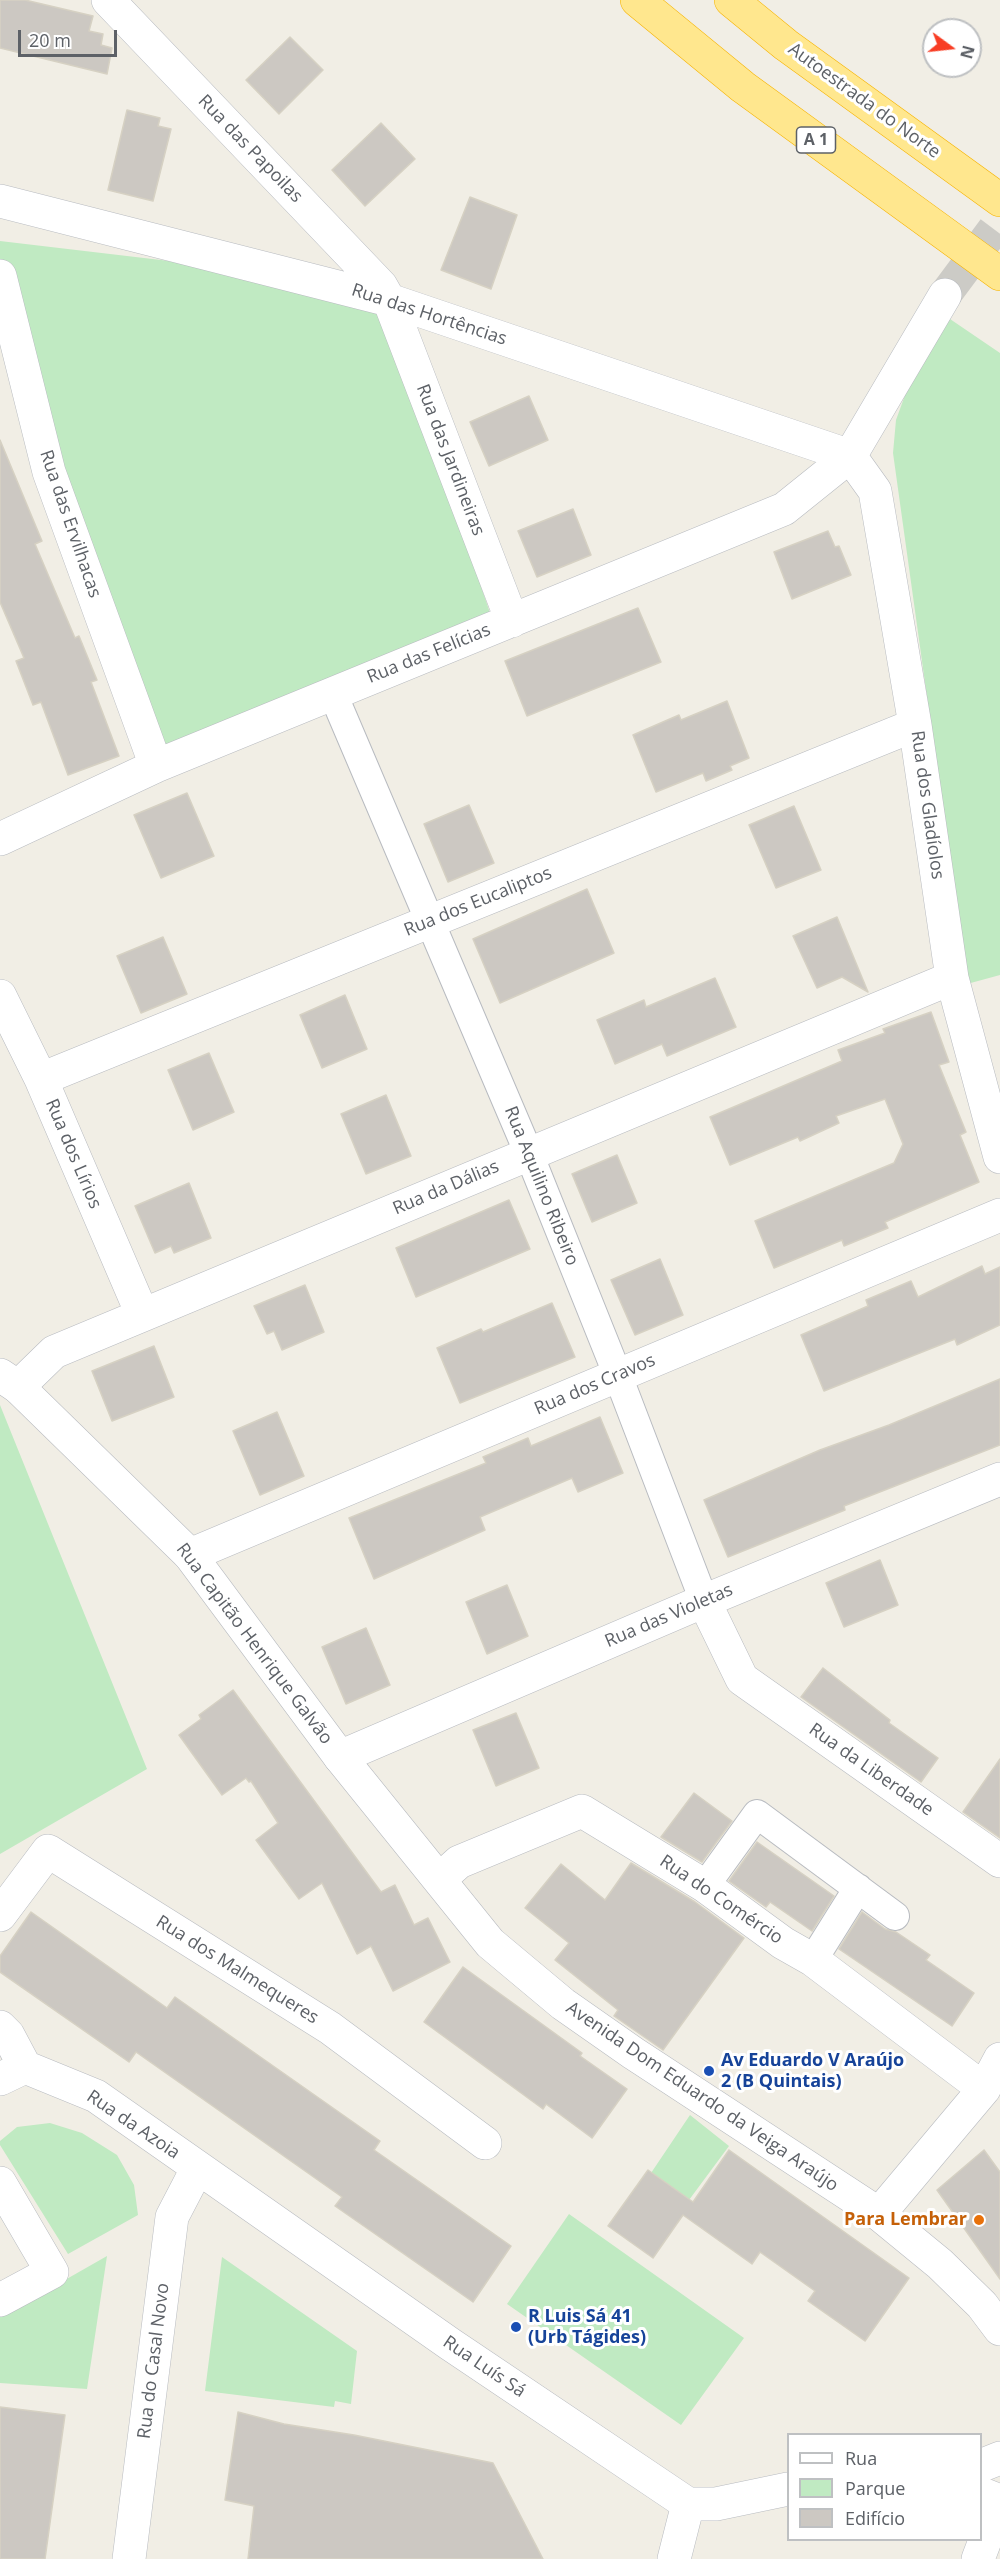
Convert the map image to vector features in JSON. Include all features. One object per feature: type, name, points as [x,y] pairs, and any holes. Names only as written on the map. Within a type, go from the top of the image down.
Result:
[{"type":"highway","name":"A 1","points":[[637,0],[743,87],[1000,274]]},
{"type":"highway","name":"Autoestrada do Norte","points":[[731,0],[786,45],[1000,200]]},
{"type":"street","name":"Rua das Papoilas","points":[[108,0],[381,286],[389,300]]},
{"type":"street","name":"Rua das Hortências","points":[[0,201],[389,300],[850,456]]},
{"type":"street","name":"Rua das Ervilhacas","points":[[0,276],[49,472],[156,766]]},
{"type":"street","points":[[850,456],[945,295]]},
{"type":"street","name":"Rua das Jardineiras","points":[[389,300],[512,621]]},
{"type":"street","name":"Rua das Felícias","points":[[0,839],[156,766],[784,509],[850,456]]},
{"type":"street","name":"Rua dos Gladíolos","points":[[850,456],[874,491],[915,725],[952,978],[1000,1157]]},
{"type":"street","name":"Rua Aquilino Ribeiro","points":[[333,694],[529,1154],[618,1376],[704,1601],[742,1679]]},
{"type":"street","name":"Rua dos Eucaliptos","points":[[41,1079],[915,725]]},
{"type":"street","name":"Rua da Dálias","points":[[9,1381],[54,1352],[142,1314],[952,978]]},
{"type":"street","name":"Rua dos Lírios","points":[[0,996],[41,1079],[142,1314]]},
{"type":"street","name":"Rua dos Cravos","points":[[190,1555],[1000,1215]]},
{"type":"street","name":"Rua Capitão Henrique Galvão","points":[[9,1381],[190,1555],[340,1757],[440,1879]]},
{"type":"street","name":"Rua das Violetas","points":[[340,1757],[704,1601],[1000,1479]]},
{"type":"street","name":"Rua da Liberdade","points":[[742,1679],[1000,1861]]},
{"type":"street","name":"Rua do Comércio","points":[[440,1879],[459,1862],[582,1811],[705,1886],[783,1943],[813,1960],[984,2088]]},
{"type":"street","points":[[705,1886],[757,1814],[895,1917]]},
{"type":"street","name":"Rua dos Malmequeres","points":[[0,1915],[48,1851],[330,2028],[485,2144]]},
{"type":"street","name":"Avenida Dom Eduardo da Veiga Araújo","points":[[440,1879],[490,1943],[563,2004],[633,2054],[879,2214],[940,2264],[982,2305],[1000,2329]]},
{"type":"street","points":[[813,1960],[858,1888]]},
{"type":"street","points":[[0,2027],[8,2035],[13,2073]]},
{"type":"street","points":[[879,2214],[984,2088],[1000,2059]]},
{"type":"street","name":"Rua da Azoia","points":[[13,2073],[96,2096],[197,2169]]},
{"type":"street","name":"Rua Luís Sá","points":[[197,2169],[450,2344],[688,2504]]},
{"type":"street","name":"Rua do Casal Novo","points":[[129,2559],[172,2217],[197,2169]]},
{"type":"street","points":[[0,2183],[52,2272],[0,2300]]},
{"type":"street","points":[[982,2466],[1000,2458]]},
{"type":"street","points":[[675,2559],[688,2504],[716,2504],[787,2489]]},
{"type":"street","points":[[978,2559],[1000,2501],[982,2493]]},
{"type":"green space","points":[[0,241],[381,286],[493,622],[156,766],[0,269]]},
{"type":"green space","points":[[950,319],[1000,353],[1000,975],[967,984],[893,453],[896,420],[908,387]]},
{"type":"green space","points":[[0,1405],[147,1769],[0,1854]]},
{"type":"green space","points":[[690,2115],[729,2146],[689,2200],[651,2173]]},
{"type":"green space","points":[[50,2123],[82,2133],[117,2155],[134,2185],[138,2215],[68,2254],[0,2145],[0,2141],[17,2127]]},
{"type":"green space","points":[[569,2214],[744,2338],[681,2425],[507,2304]]},
{"type":"green space","points":[[107,2256],[87,2389],[0,2383],[0,2317]]},
{"type":"green space","points":[[222,2257],[357,2351],[351,2404],[335,2401],[334,2407],[205,2391]]},
{"type":"building","points":[[0,0],[25,0],[93,16],[89,31],[103,34],[101,45],[112,48],[107,74],[0,48]]},
{"type":"building","points":[[290,37],[323,70],[279,114],[246,80]]},
{"type":"building","points":[[127,110],[160,118],[158,126],[171,129],[153,201],[108,190]]},
{"type":"building","points":[[381,123],[415,159],[365,206],[332,170]]},
{"type":"building","points":[[470,197],[517,215],[491,289],[441,270]]},
{"type":"building","points":[[529,396],[548,440],[489,466],[470,422]]},
{"type":"building","points":[[0,440],[42,541],[35,544],[75,638],[79,636],[97,680],[91,682],[119,756],[68,775],[41,702],[33,705],[16,661],[24,658],[0,602]]},
{"type":"building","points":[[573,509],[591,555],[537,577],[518,531]]},
{"type":"building","points":[[828,531],[835,547],[839,546],[851,575],[792,599],[774,552]]},
{"type":"building","points":[[638,608],[661,662],[527,716],[505,661]]},
{"type":"building","points":[[727,701],[749,758],[730,766],[732,770],[706,781],[703,773],[656,792],[633,735],[679,715],[681,720]]},
{"type":"building","points":[[187,793],[214,856],[161,878],[134,815]]},
{"type":"building","points":[[469,805],[494,863],[448,882],[424,824]]},
{"type":"building","points":[[794,806],[821,870],[776,888],[749,825]]},
{"type":"building","points":[[587,889],[614,953],[500,1003],[473,939]]},
{"type":"building","points":[[837,917],[868,992],[842,977],[817,988],[793,936]]},
{"type":"building","points":[[163,937],[187,994],[141,1013],[117,956]]},
{"type":"building","points":[[715,978],[736,1027],[667,1056],[662,1044],[615,1064],[597,1020],[644,1000],[646,1007]]},
{"type":"building","points":[[345,995],[367,1049],[322,1068],[300,1015]]},
{"type":"building","points":[[931,1012],[949,1062],[939,1065],[966,1132],[960,1135],[979,1182],[885,1222],[888,1228],[844,1246],[842,1240],[774,1268],[755,1221],[894,1163],[903,1144],[885,1099],[836,1116],[839,1123],[800,1141],[798,1137],[730,1165],[710,1117],[842,1061],[838,1050],[885,1033],[883,1029]]},
{"type":"building","points":[[209,1053],[234,1112],[193,1130],[168,1070]]},
{"type":"building","points":[[386,1095],[411,1156],[366,1174],[341,1114]]},
{"type":"building","points":[[617,1155],[637,1203],[592,1222],[572,1174]]},
{"type":"building","points":[[189,1183],[211,1238],[174,1253],[171,1246],[155,1253],[135,1206]]},
{"type":"building","points":[[509,1200],[530,1249],[416,1297],[396,1248]]},
{"type":"building","points":[[660,1259],[683,1315],[635,1335],[611,1280]]},
{"type":"building","points":[[982,1266],[985,1274],[1000,1267],[1000,1325],[957,1345],[955,1339],[824,1391],[801,1335],[868,1306],[866,1300],[911,1281],[918,1297]]},
{"type":"building","points":[[305,1285],[324,1332],[282,1350],[274,1331],[267,1334],[254,1306]]},
{"type":"building","points":[[552,1303],[575,1357],[460,1403],[437,1348],[481,1329],[483,1332]]},
{"type":"building","points":[[154,1346],[174,1397],[112,1421],[92,1371]]},
{"type":"building","points":[[1000,1379],[1000,1445],[844,1506],[845,1510],[728,1557],[704,1500],[820,1450],[889,1425]]},
{"type":"building","points":[[277,1412],[304,1476],[260,1495],[233,1431]]},
{"type":"building","points":[[600,1417],[623,1473],[578,1492],[572,1478],[480,1517],[485,1530],[374,1579],[349,1518],[486,1463],[483,1457],[528,1438],[531,1446]]},
{"type":"building","points":[[880,1560],[898,1605],[844,1627],[826,1583]]},
{"type":"building","points":[[507,1585],[528,1636],[487,1654],[466,1602]]},
{"type":"building","points":[[366,1628],[390,1685],[346,1704],[322,1647]]},
{"type":"building","points":[[823,1668],[890,1720],[889,1723],[938,1758],[921,1782],[801,1697]]},
{"type":"building","points":[[233,1690],[381,1892],[395,1885],[414,1925],[428,1918],[450,1962],[393,1991],[371,1946],[357,1954],[322,1883],[299,1899],[256,1840],[278,1823],[251,1781],[249,1782],[246,1778],[222,1795],[179,1735],[201,1719],[199,1715]]},
{"type":"building","points":[[516,1713],[539,1768],[496,1786],[473,1730]]},
{"type":"building","points":[[1000,1759],[1000,1838],[963,1812]]},
{"type":"building","points":[[694,1793],[732,1821],[702,1862],[661,1837]]},
{"type":"building","points":[[757,1842],[834,1896],[812,1931],[770,1902],[766,1907],[729,1881]]},
{"type":"building","points":[[631,1863],[695,1902],[744,1938],[663,2050],[614,2016],[618,2010],[555,1960],[569,1943],[525,1908],[561,1864],[605,1900]]},
{"type":"building","points":[[31,1912],[167,2008],[175,1997],[380,2141],[374,2150],[511,2246],[473,2302],[335,2206],[342,2197],[136,2052],[129,2062],[0,1972],[0,1956]]},
{"type":"building","points":[[862,1912],[885,1929],[896,1932],[930,1955],[926,1960],[974,1993],[952,2026],[839,1949]]},
{"type":"building","points":[[463,1967],[582,2053],[580,2056],[627,2089],[592,2138],[546,2104],[543,2109],[424,2022]]},
{"type":"building","points":[[729,2150],[909,2278],[865,2341],[808,2301],[815,2291],[760,2252],[752,2264],[683,2215],[653,2258],[608,2226],[648,2170],[693,2202]]},
{"type":"building","name":"Para Lembrar","points":[[984,2150],[1000,2172],[1000,2279],[937,2190]]},
{"type":"building","points":[[0,2407],[65,2415],[45,2559],[0,2559]]},
{"type":"building","points":[[238,2412],[284,2424],[354,2435],[493,2463],[543,2559],[248,2559],[254,2506],[225,2500]]},
{"type":"tunnel","points":[[945,295],[1000,221]]},
{"type":"place","name":"Av Eduardo V Araújo 2 (B Quintais)","points":[[709,2071]]},
{"type":"place","name":"Para Lembrar","points":[[979,2220]]},
{"type":"place","name":"R Luis Sá 41 (Urb Tágides)","points":[[516,2327]]}]
